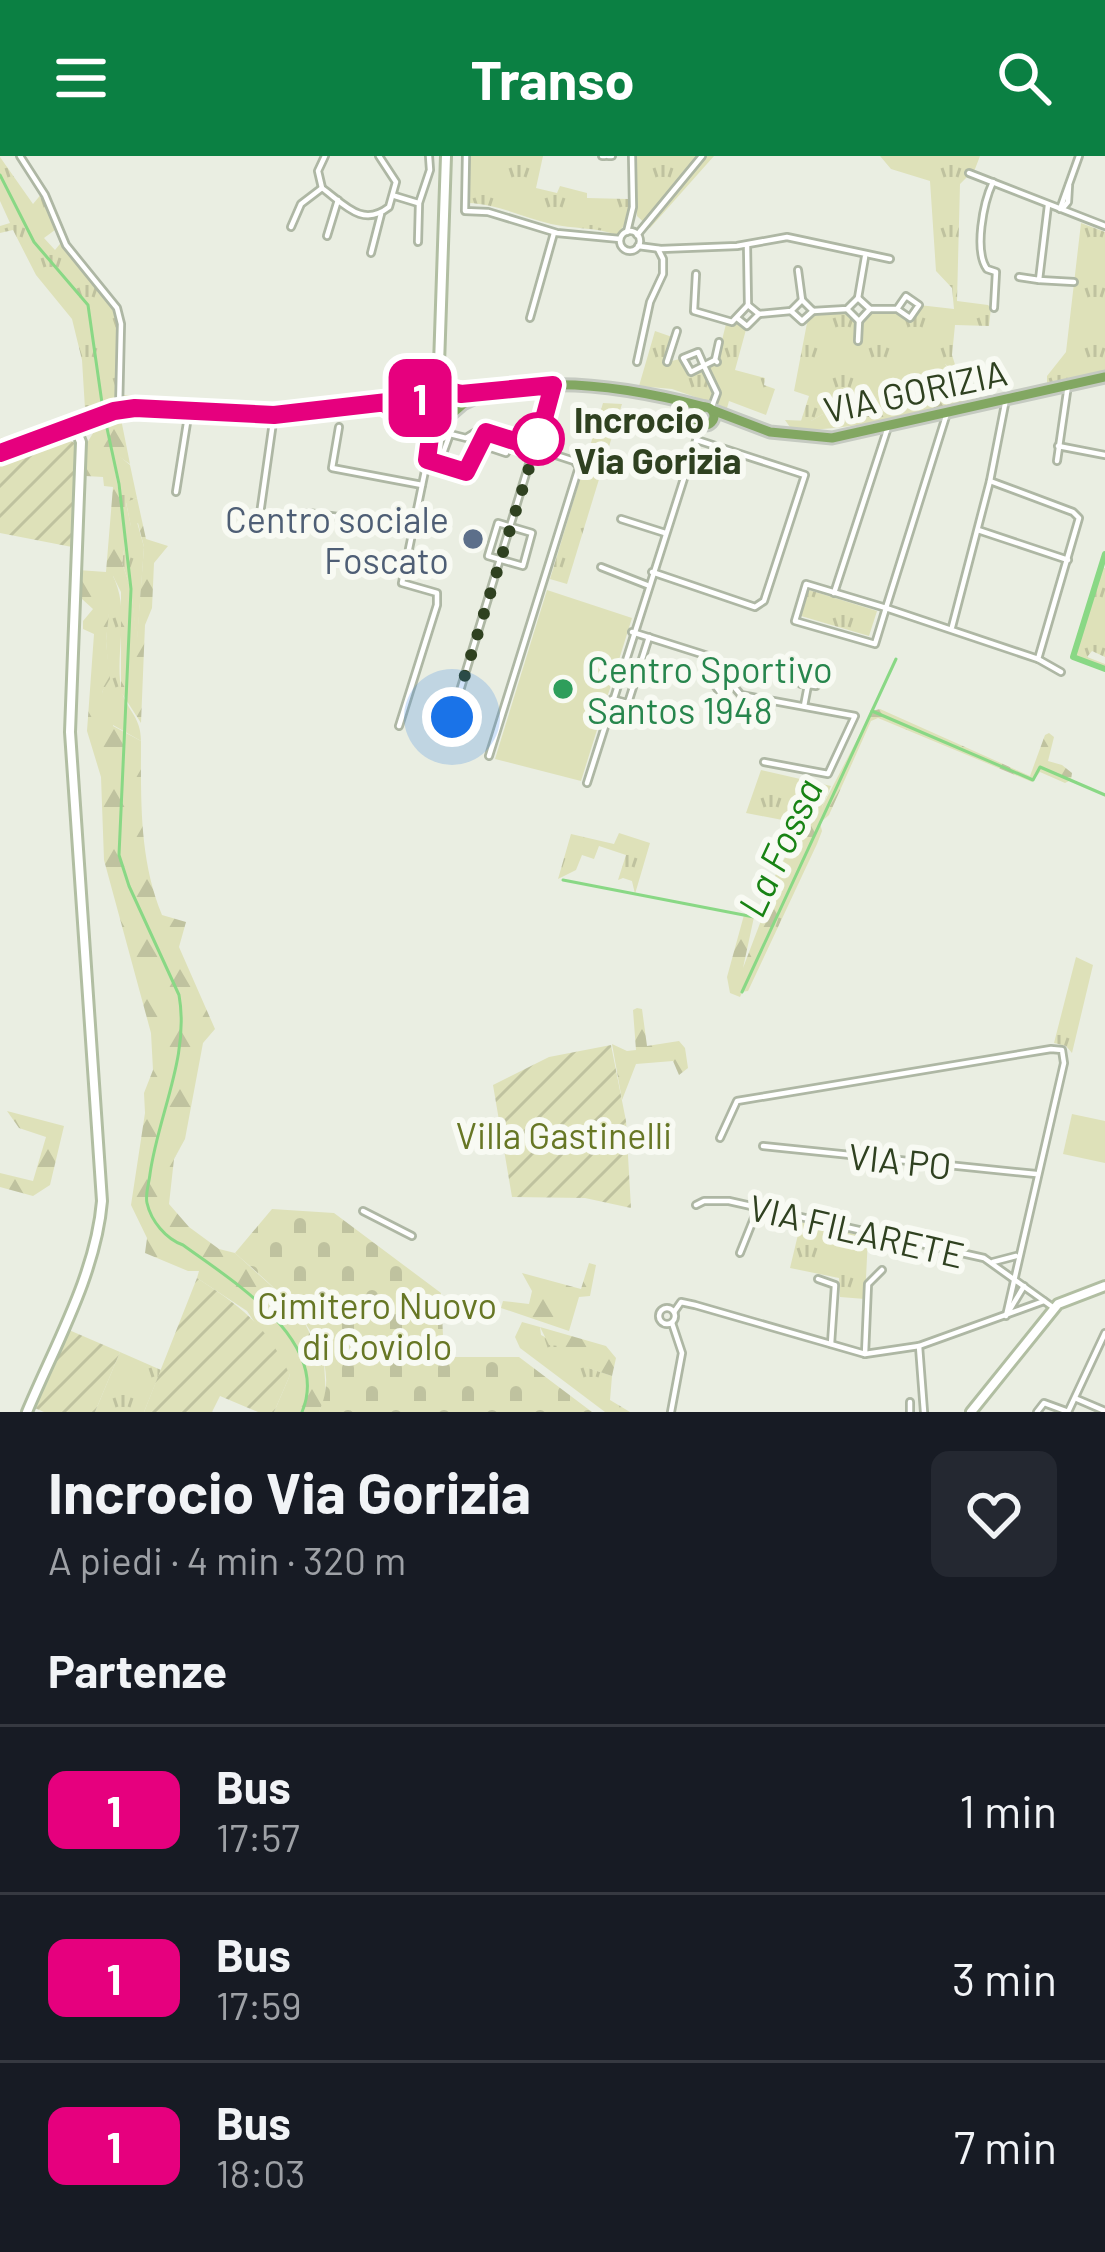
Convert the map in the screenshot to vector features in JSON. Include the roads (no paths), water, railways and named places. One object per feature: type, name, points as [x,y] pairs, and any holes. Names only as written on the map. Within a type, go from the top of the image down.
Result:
[{"type":"main road","name":"VIA GORIZIA","points":[[702,422],[736,422],[812,439],[1105,377]]},
{"type":"main road","name":"VIA GORIZIA","points":[[442,391],[553,385],[678,400],[736,422]]},
{"type":"main road","points":[[0,452],[116,411],[274,415],[422,398],[442,391],[455,409]]},
{"type":"main road","points":[[362,406],[421,411],[436,422],[487,392]]},
{"type":"main road","points":[[421,411],[422,398]]},
{"type":"main road","points":[[678,400],[702,422]]},
{"type":"main road","points":[[702,422],[698,410],[710,409]]},
{"type":"street","points":[[20,156],[45,195],[66,245],[117,308],[121,324],[116,411]]},
{"type":"street","points":[[325,156],[318,171],[322,188],[357,215],[381,214]]},
{"type":"street","points":[[371,253],[381,214],[395,196],[393,172],[379,156]]},
{"type":"street","points":[[418,242],[419,203],[430,156]]},
{"type":"street","points":[[442,391],[446,156]]},
{"type":"street","points":[[466,156],[465,211],[593,240],[620,239],[627,232],[633,207],[632,156]]},
{"type":"street","points":[[638,246],[637,235],[702,156]]},
{"type":"street","points":[[1060,209],[1079,156]]},
{"type":"street","points":[[454,169],[465,170]]},
{"type":"street","points":[[969,173],[1105,226]]},
{"type":"street","points":[[993,182],[985,204],[981,259],[982,265],[996,272],[994,308]]},
{"type":"street","points":[[424,187],[444,193]]},
{"type":"street","points":[[291,227],[301,204],[322,188]]},
{"type":"street","points":[[395,196],[419,203]]},
{"type":"street","points":[[1045,203],[1065,199]]},
{"type":"street","points":[[1065,199],[1080,216]]},
{"type":"street","points":[[327,236],[338,200]]},
{"type":"street","points":[[1039,280],[1045,203]]},
{"type":"street","points":[[627,232],[637,235]]},
{"type":"street","points":[[530,318],[554,233]]},
{"type":"street","points":[[620,239],[627,250],[747,245],[787,237],[890,259]]},
{"type":"street","points":[[696,274],[694,311],[732,322],[748,305],[747,245]]},
{"type":"street","points":[[638,362],[650,302],[663,274],[664,259],[658,249]]},
{"type":"street","points":[[791,311],[802,321],[813,311],[847,309],[858,298],[865,257]]},
{"type":"street","points":[[798,270],[802,300],[813,311]]},
{"type":"street","points":[[1018,278],[1074,282]]},
{"type":"street","points":[[858,298],[870,309],[897,309]]},
{"type":"street","points":[[735,317],[747,326],[759,314],[791,311],[802,300]]},
{"type":"street","points":[[748,305],[759,314]]},
{"type":"street","points":[[847,309],[859,321]]},
{"type":"street","points":[[858,341],[859,321],[870,309]]},
{"type":"street","points":[[677,331],[668,362],[698,352],[717,393],[710,409]]},
{"type":"street","points":[[683,358],[691,372],[716,361],[719,342]]},
{"type":"street","points":[[452,717],[553,385]]},
{"type":"street","points":[[1058,460],[1067,385]]},
{"type":"street","points":[[952,629],[1006,399]]},
{"type":"street","points":[[176,492],[189,410]]},
{"type":"street","points":[[947,413],[886,608],[874,644],[795,621],[806,584],[886,608],[952,629],[1038,659],[1061,672]]},
{"type":"street","points":[[260,514],[274,415]]},
{"type":"street","points":[[399,726],[437,604],[437,593],[402,583],[436,422]]},
{"type":"street","points":[[587,783],[702,422]]},
{"type":"street","points":[[834,592],[888,426]]},
{"type":"street","points":[[27,1412],[88,1266],[100,1220],[102,1168],[86,956],[89,935],[69,714],[81,442],[75,427]]},
{"type":"street","points":[[339,427],[332,468],[422,485]]},
{"type":"street","points":[[440,462],[449,434],[466,438],[477,431],[574,461],[579,471],[489,756]]},
{"type":"street","points":[[427,459],[467,472],[486,432]]},
{"type":"street","points":[[488,447],[502,452],[503,438]]},
{"type":"street","points":[[651,572],[755,607],[764,601],[805,475],[697,440]]},
{"type":"street","points":[[1058,446],[1105,455]]},
{"type":"street","points":[[990,481],[1076,514],[1079,526],[1038,659]]},
{"type":"street","points":[[308,512],[414,527]]},
{"type":"street","points":[[621,519],[664,533]]},
{"type":"street","points":[[498,523],[511,527],[532,533],[523,566],[488,556],[498,523]]},
{"type":"street","points":[[978,530],[1068,560]]},
{"type":"street","points":[[601,567],[647,585]]},
{"type":"street","points":[[632,632],[708,656],[741,694],[855,716],[828,774],[764,761]]},
{"type":"street","points":[[628,703],[649,637]]},
{"type":"street","points":[[707,674],[724,698]]},
{"type":"street","points":[[715,685],[724,677]]},
{"type":"street","points":[[804,706],[808,685]]},
{"type":"street","points":[[612,699],[668,714]]},
{"type":"street","points":[[720,1138],[737,1101],[1057,1048],[1064,1058],[1006,1316]]},
{"type":"street","name":"VIA PO","points":[[763,1146],[1036,1174]]},
{"type":"street","name":"VIA FILARETE","points":[[696,1205],[720,1200],[993,1262],[1054,1308]]},
{"type":"street","points":[[740,1253],[758,1208]]},
{"type":"street","points":[[364,1211],[412,1236]]},
{"type":"street","points":[[993,1262],[1018,1254]]},
{"type":"street","points":[[865,1354],[868,1282],[882,1270]]},
{"type":"street","points":[[818,1279],[836,1285],[831,1343]]},
{"type":"street","points":[[1006,1316],[1024,1286]]},
{"type":"street","points":[[966,1412],[1054,1308],[1105,1286]]},
{"type":"street","points":[[671,1412],[682,1353],[672,1323],[681,1302],[865,1354],[919,1346],[1044,1301]]},
{"type":"street","points":[[672,1323],[663,1323],[659,1316],[665,1309],[674,1312]]},
{"type":"street","points":[[1037,1412],[1044,1402],[1068,1412],[1105,1333]]},
{"type":"street","points":[[919,1346],[924,1412]]},
{"type":"street","points":[[1075,1398],[1105,1411]]},
{"type":"street","points":[[910,1402],[910,1412]]},
{"type":"waterway","points":[[0,175],[34,242],[88,305],[103,410]]},
{"type":"waterway","points":[[0,445],[116,404]]},
{"type":"waterway","points":[[105,419],[119,484],[131,589],[119,855],[179,995],[181,1018],[177,1063],[154,1152],[147,1203],[165,1234],[250,1294],[290,1337],[303,1361],[307,1386],[302,1412]]},
{"type":"waterway","points":[[1105,554],[1073,657],[1105,669]]},
{"type":"waterway","name":"La Fossa","points":[[742,992],[896,659]]},
{"type":"waterway","points":[[872,711],[1033,780],[1040,767],[1105,795]]},
{"type":"waterway","points":[[563,880],[754,917]]},
{"type":"place","name":"Incrocio Via Gorizia","points":[[538,439]]},
{"type":"place","name":"Centro sociale Foscato","points":[[473,539]]},
{"type":"place","name":"Centro Sportivo Santos 1948","points":[[563,689]]},
{"type":"park label","name":"Villa Gastinelli","points":[[564,1134]]},
{"type":"park label","name":"Cimitero Nuovo di Coviolo","points":[[377,1324]]}]
